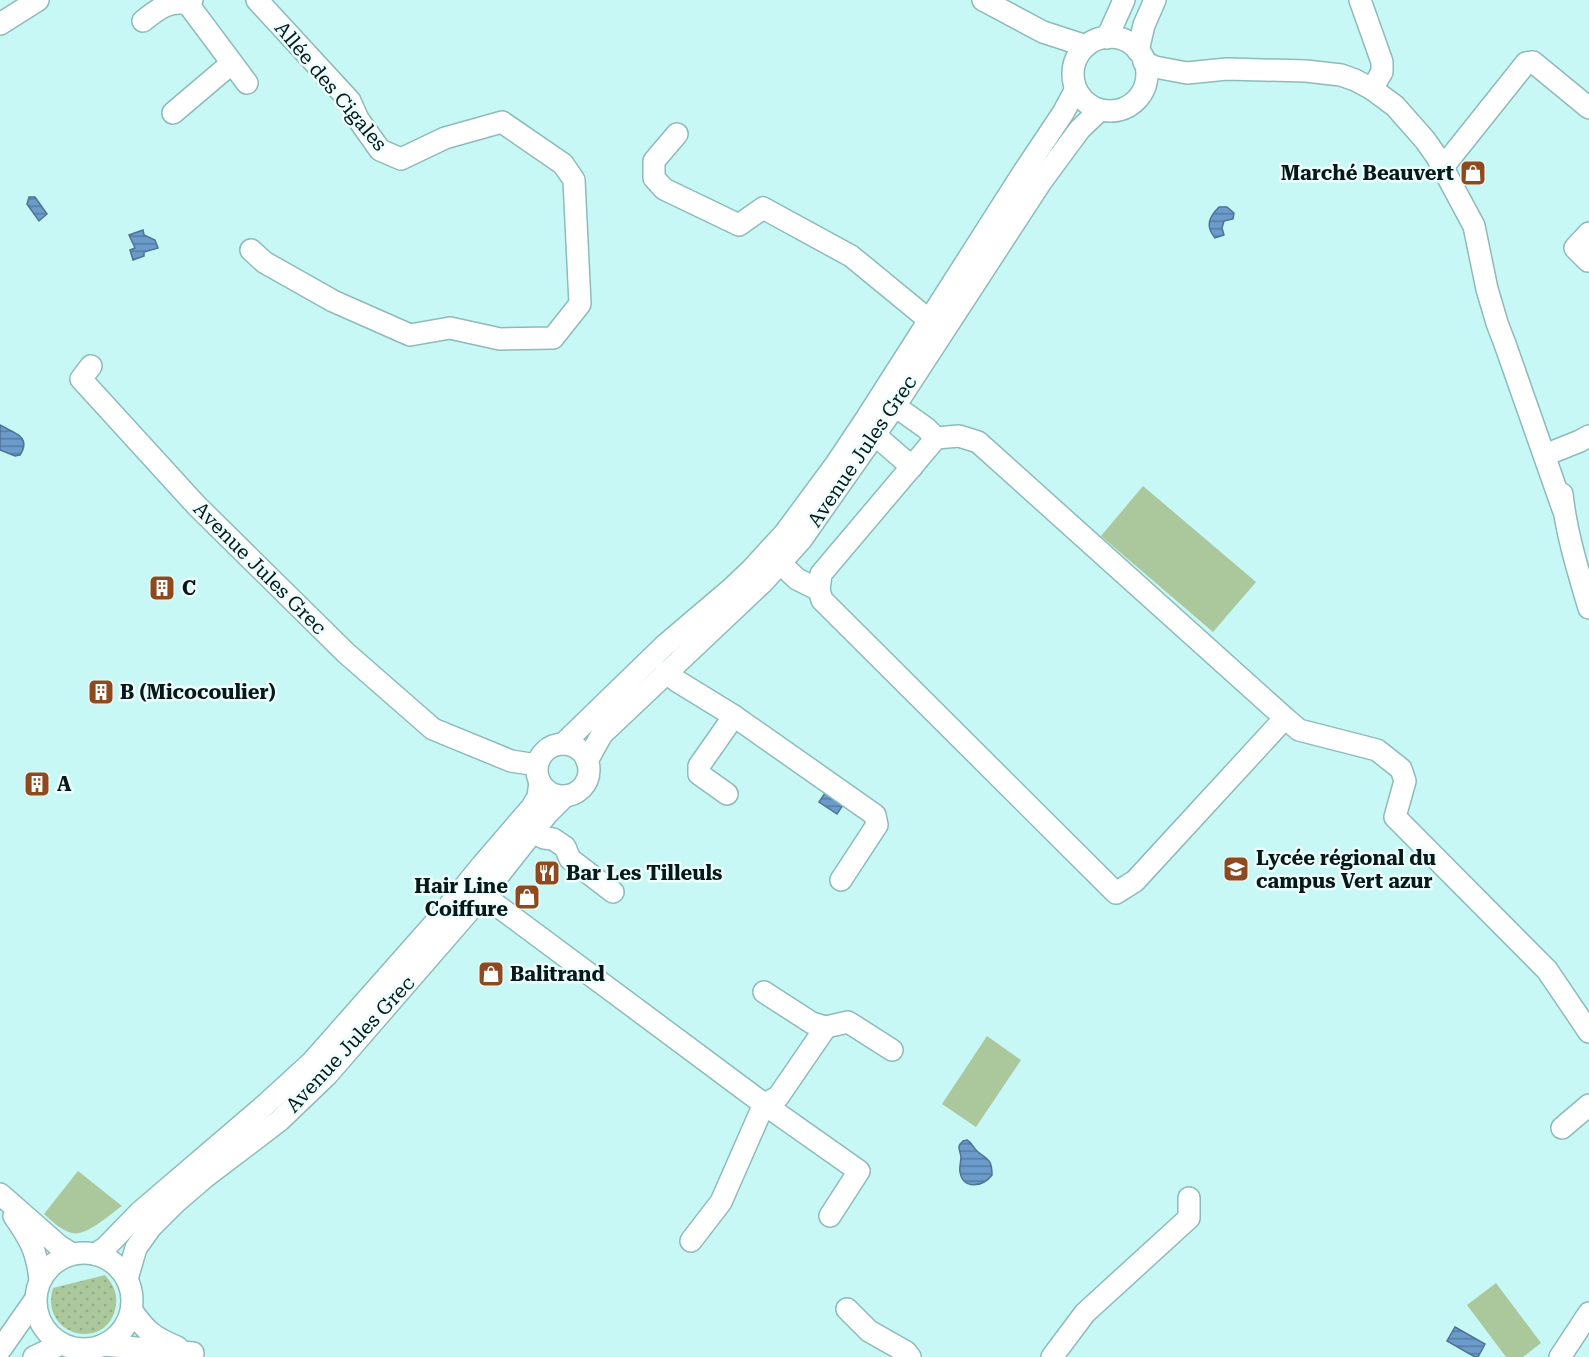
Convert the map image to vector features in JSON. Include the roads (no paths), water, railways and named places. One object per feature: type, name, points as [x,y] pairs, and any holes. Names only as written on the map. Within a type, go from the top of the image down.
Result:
[{"type":"street","points":[[0,24],[38,0]]},
{"type":"street","points":[[143,21],[167,2],[180,0],[190,2],[247,83]]},
{"type":"street","name":"Allée des Cigales","points":[[252,250],[264,262],[333,301],[410,336],[450,328],[500,339],[553,338],[580,304],[574,180],[563,164],[502,123],[445,138],[401,159],[380,150],[358,119],[350,101],[256,0]]},
{"type":"street","points":[[983,0],[1043,32],[1086,46]]},
{"type":"street","points":[[1107,38],[1124,0]]},
{"type":"street","points":[[1043,32],[1082,98],[1100,110],[1109,111],[1126,107],[1135,101],[1145,83],[1146,73],[1141,57],[1144,25],[1155,0]]},
{"type":"street","points":[[1360,0],[1382,62],[1382,72],[1372,89]]},
{"type":"street","points":[[1074,81],[1074,63],[1079,54],[1092,42],[1107,38],[1129,43],[1141,57],[1155,67],[1187,73],[1227,69],[1306,71],[1341,75],[1372,89],[1395,106],[1425,140],[1443,167],[1474,226],[1487,289],[1497,323],[1563,508]]},
{"type":"street","points":[[1443,167],[1526,63],[1533,62],[1586,100]]},
{"type":"street","points":[[173,113],[232,63]]},
{"type":"street","points":[[1141,92],[1187,73]]},
{"type":"street","name":"Avenue Jules Grec","points":[[563,744],[657,653],[731,590],[778,541],[804,508],[842,455],[1063,113],[1074,81]]},
{"type":"street","name":"Avenue Jules Grec","points":[[587,761],[602,734],[757,588],[818,518],[1041,182],[1080,129],[1100,110]]},
{"type":"street","points":[[678,134],[654,161],[654,178],[664,189],[739,225],[763,208],[851,256],[929,320]]},
{"type":"street","points":[[1588,261],[1575,248],[1589,233]]},
{"type":"street","points":[[1505,344],[1531,388],[1552,439],[1563,508],[1589,608]]},
{"type":"street","name":"Avenue Jules Grec","points":[[91,366],[81,379],[198,506],[346,653],[433,729],[538,774],[538,796],[532,807],[312,1062],[140,1212],[105,1248],[95,1254]]},
{"type":"street","points":[[894,406],[926,428],[936,438]]},
{"type":"street","points":[[875,435],[912,467]]},
{"type":"street","points":[[1285,717],[1135,881],[1116,893],[822,600],[819,590],[821,574],[936,438],[959,436],[978,442],[1285,717],[1299,730],[1377,750],[1401,769],[1405,782],[1395,817],[1547,970],[1589,1032]]},
{"type":"street","points":[[1555,451],[1589,436]]},
{"type":"street","points":[[780,564],[797,579],[819,590]]},
{"type":"street","points":[[666,672],[734,716],[875,815],[877,825],[841,880]]},
{"type":"street","points":[[728,794],[699,774],[699,766],[734,716]]},
{"type":"street","points":[[554,745],[573,746],[582,752],[587,761],[589,770],[587,780],[574,794],[555,795],[546,790],[538,774],[540,757],[554,745]]},
{"type":"street","name":"Avenue Jules Grec","points":[[127,1279],[136,1248],[151,1227],[204,1178],[279,1121],[327,1075],[483,896],[555,804],[565,796]]},
{"type":"street","points":[[533,832],[544,838],[553,839],[564,847],[570,859],[613,892]]},
{"type":"street","points":[[483,896],[764,1104],[859,1171],[830,1216]]},
{"type":"street","points":[[764,992],[812,1023],[826,1027],[848,1022],[892,1050]]},
{"type":"street","points":[[691,1241],[721,1202],[764,1104],[778,1097],[826,1027]]},
{"type":"street","points":[[1562,1128],[1589,1105]]},
{"type":"street","points":[[0,1194],[58,1245],[72,1254]]},
{"type":"street","points":[[1052,1357],[1085,1313],[1189,1218],[1189,1198]]},
{"type":"street","points":[[0,1199],[29,1237],[36,1254],[37,1313],[50,1336],[61,1344],[75,1348],[89,1349],[103,1346],[198,1355]]},
{"type":"street","points":[[0,1350],[38,1290],[48,1268],[59,1259],[83,1252],[108,1259],[119,1267],[131,1289],[132,1311],[128,1322],[122,1332],[103,1346]]},
{"type":"street","points":[[847,1309],[869,1331],[906,1352],[910,1357]]},
{"type":"street","points":[[132,1311],[145,1329],[161,1340],[198,1355]]},
{"type":"street","points":[[1560,1357],[1589,1313]]},
{"type":"street","points":[[34,1357],[61,1344]]},
{"type":"water","points":[[29,197],[35,197],[47,214],[39,221],[27,204]]},
{"type":"water","points":[[1219,207],[1227,207],[1234,213],[1233,219],[1224,221],[1222,228],[1224,235],[1215,238],[1209,226],[1213,214]]},
{"type":"water","points":[[143,230],[144,235],[155,240],[158,248],[144,252],[144,256],[133,260],[130,250],[135,248],[129,235]]},
{"type":"water","points":[[0,425],[23,439],[23,449],[20,455],[15,456],[0,450]]},
{"type":"water","points":[[825,793],[843,805],[837,814],[819,802]]},
{"type":"water","points":[[967,1140],[991,1165],[992,1175],[979,1184],[965,1182],[960,1172],[959,1147],[963,1141]]},
{"type":"water","points":[[1455,1327],[1485,1344],[1478,1357],[1447,1341]]},
{"type":"place","name":"Marché Beauvert","points":[[1473,173]]},
{"type":"place","name":"C","points":[[162,588]]},
{"type":"place","name":"B (Micocoulier)","points":[[101,692]]},
{"type":"place","name":"A","points":[[37,784]]},
{"type":"place","name":"Lycée régional du campus Vert azur","points":[[1236,869]]},
{"type":"place","name":"Bar Les Tilleuls","points":[[547,873]]},
{"type":"place","name":"Hair Line Coiffure","points":[[527,897]]},
{"type":"place","name":"Balitrand","points":[[491,974]]}]
